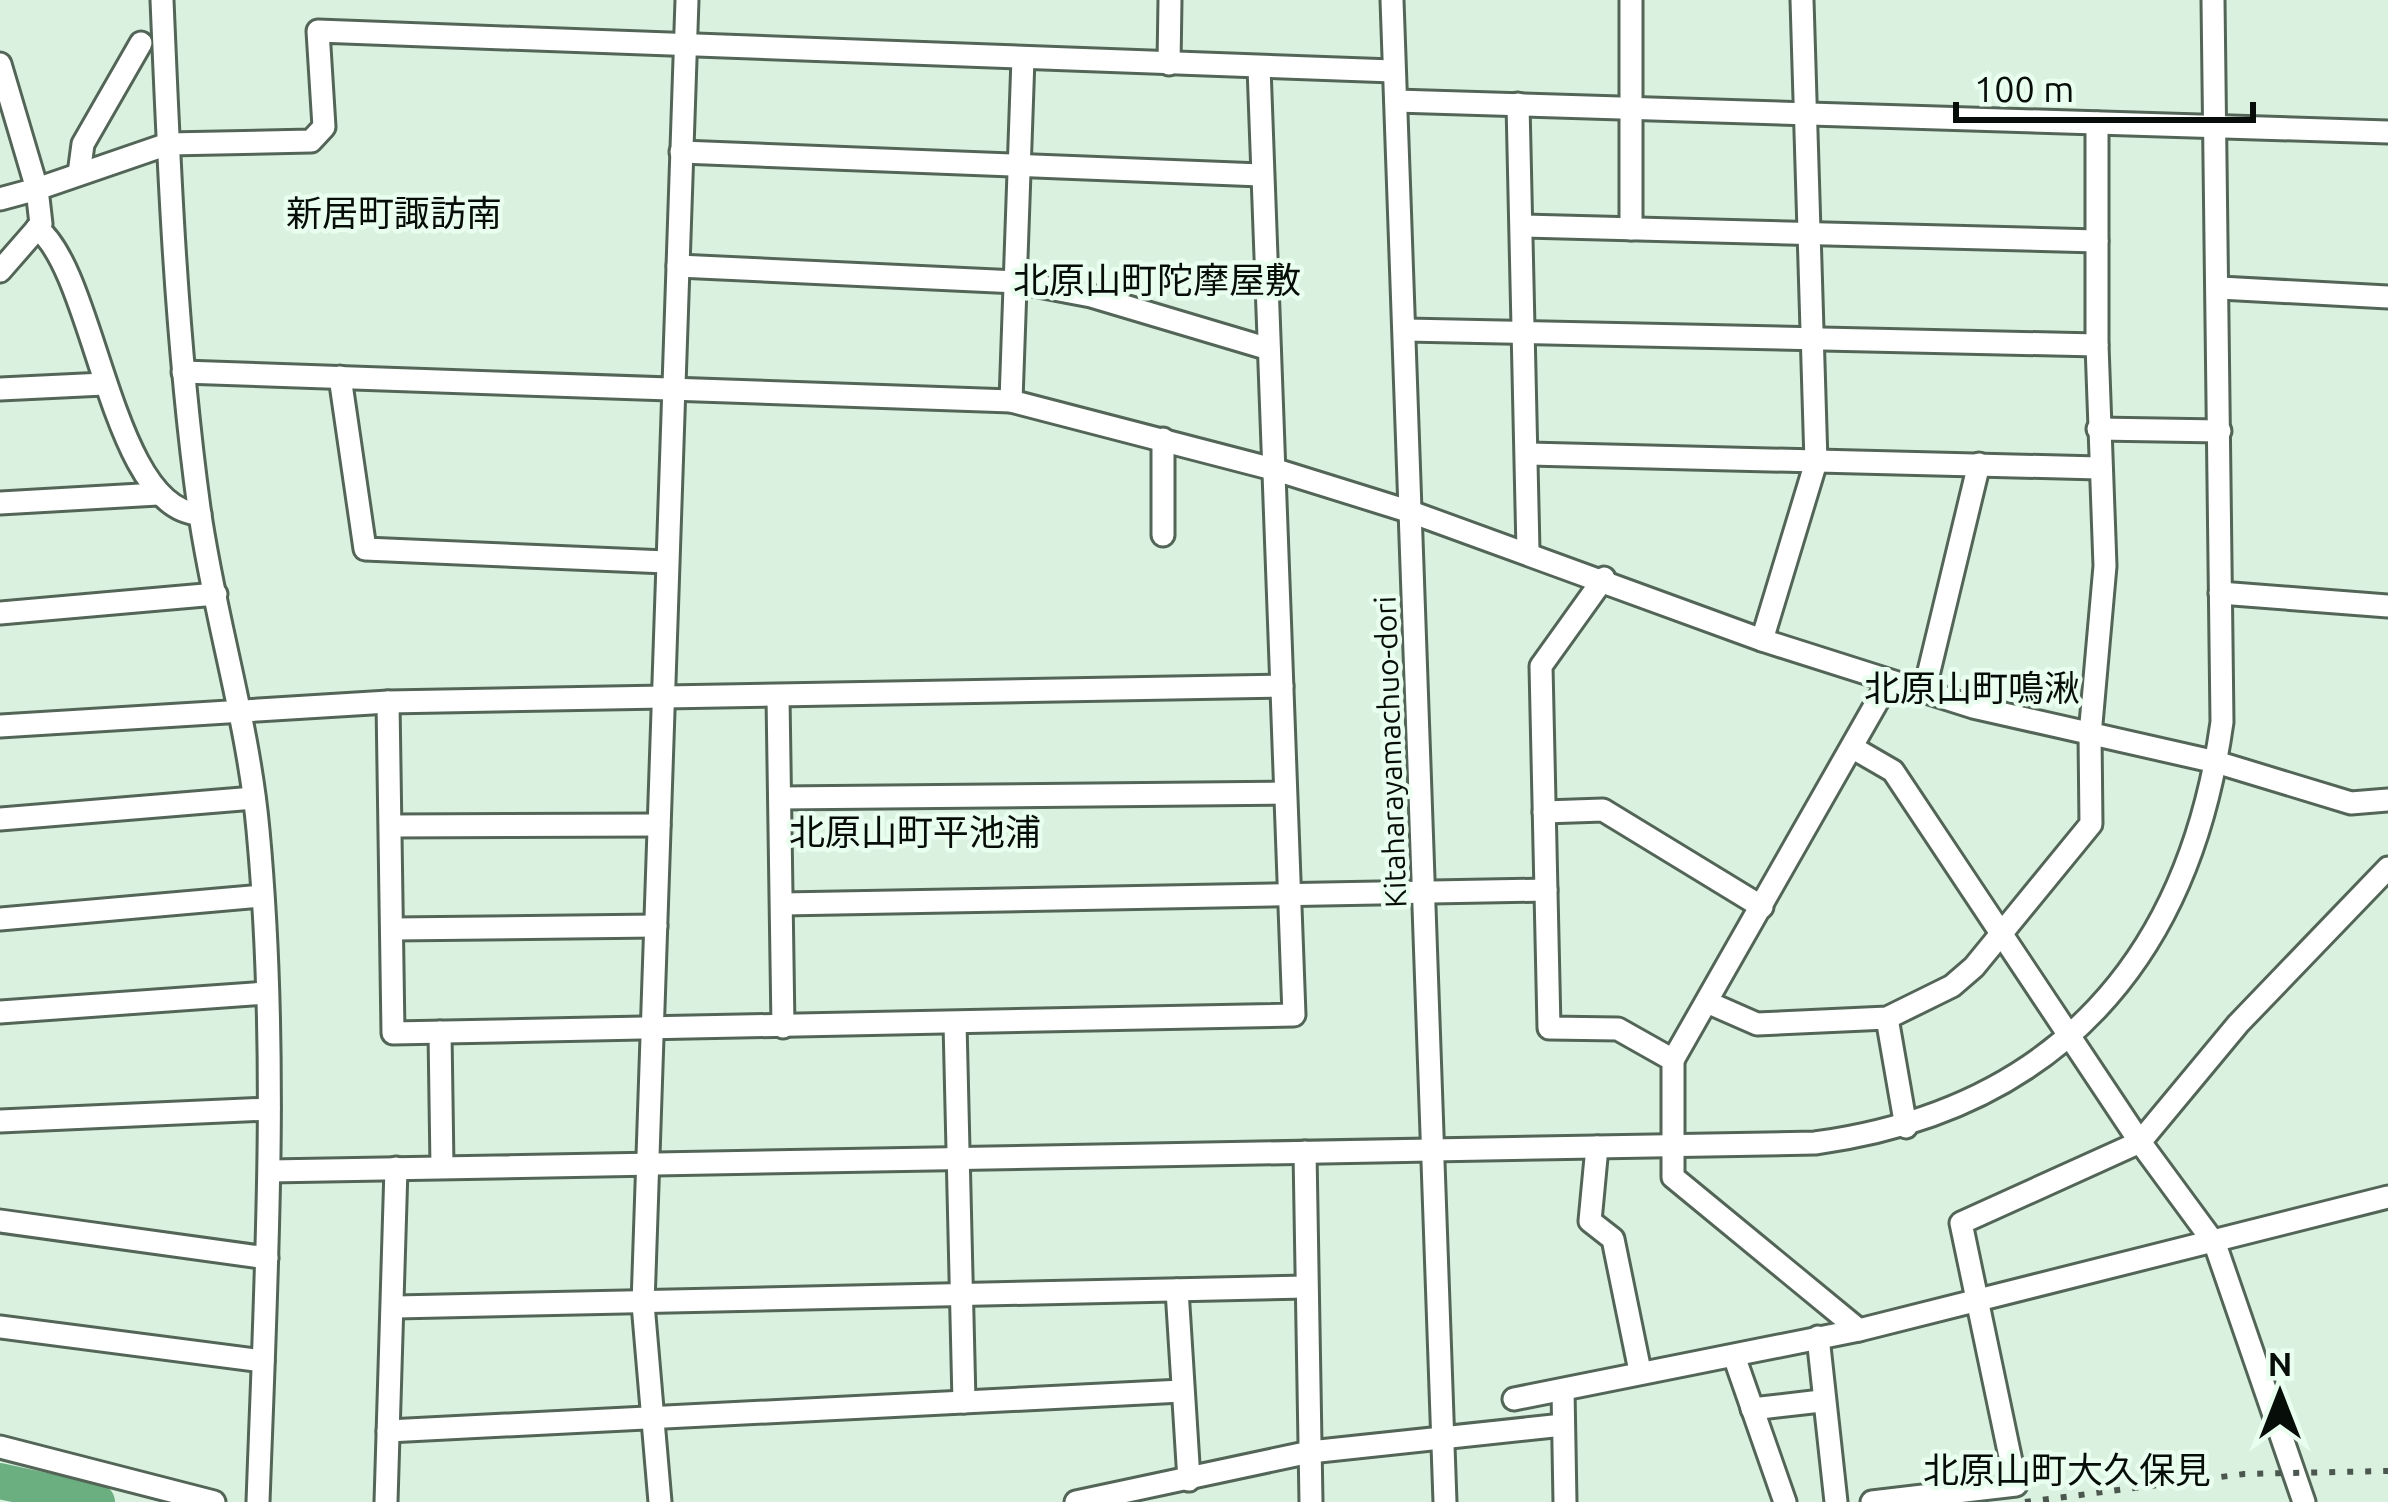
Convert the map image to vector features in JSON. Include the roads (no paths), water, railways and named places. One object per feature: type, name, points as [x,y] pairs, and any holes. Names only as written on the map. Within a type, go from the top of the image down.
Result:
[{"type":"street","points":[[162,0],[183,372],[200,514],[242,708],[262,896],[270,1171],[258,1502]]},
{"type":"street","points":[[660,1502],[643,1304],[687,0]]},
{"type":"street","points":[[1169,64],[1170,0]]},
{"type":"street","name":"Kitaharayamachuo-dori","points":[[1392,0],[1445,1502]]},
{"type":"street","points":[[1631,0],[1631,229]]},
{"type":"street","points":[[1762,640],[1816,462],[1802,0]]},
{"type":"street","points":[[270,1171],[1815,1143],[1906,1127],[2001,1085],[2069,1034],[2127,973],[2170,906],[2206,813],[2216,762],[2222,722],[2213,0]]},
{"type":"street","points":[[0,199],[168,144],[311,141],[324,127],[318,31],[1394,71]]},
{"type":"street","points":[[79,174],[83,143],[141,44]]},
{"type":"street","points":[[1011,401],[1023,58]]},
{"type":"street","points":[[0,64],[43,218],[0,271]]},
{"type":"street","points":[[388,702],[393,1033],[1294,1016],[1259,67]]},
{"type":"street","points":[[1396,101],[2388,132]]},
{"type":"street","points":[[1518,104],[1528,551]]},
{"type":"street","points":[[1707,1002],[1757,1024],[1887,1018],[1952,986],[2090,824],[2090,735],[2105,566],[2098,429],[2097,123]]},
{"type":"street","points":[[681,152],[1262,175]]},
{"type":"street","points":[[1523,226],[2097,241]]},
{"type":"street","points":[[37,228],[58,249],[104,384],[158,494],[182,513],[200,514]]},
{"type":"street","points":[[679,266],[1017,282],[1091,296],[1269,350]]},
{"type":"street","points":[[2220,288],[2388,297]]},
{"type":"street","points":[[1406,330],[2097,346]]},
{"type":"street","points":[[183,372],[1011,401],[1274,469],[1412,512],[1604,578],[1762,640],[1924,692],[2216,762],[2350,803],[2388,800]]},
{"type":"street","points":[[340,377],[365,549],[666,562]]},
{"type":"street","points":[[0,389],[104,384]]},
{"type":"street","points":[[2098,429],[2220,431]]},
{"type":"street","points":[[1163,439],[1163,535]]},
{"type":"street","points":[[1529,454],[2099,468]]},
{"type":"street","points":[[1924,692],[1979,464]]},
{"type":"street","points":[[0,503],[158,494]]},
{"type":"street","points":[[1604,578],[1541,666],[1550,1028],[1618,1029],[1673,1060]]},
{"type":"street","points":[[2220,593],[2388,606]]},
{"type":"street","points":[[0,613],[215,594]]},
{"type":"street","points":[[1859,1330],[1673,1177],[1673,1060],[1855,749],[1889,681]]},
{"type":"street","points":[[0,726],[388,702],[1282,686]]},
{"type":"street","points":[[778,697],[783,1027]]},
{"type":"street","points":[[1855,749],[1893,771],[2140,1142],[2215,1244],[2304,1502]]},
{"type":"street","points":[[780,798],[1285,793]]},
{"type":"street","points":[[0,819],[254,798]]},
{"type":"street","points":[[1544,812],[1603,811],[1762,907]]},
{"type":"street","points":[[391,826],[659,825]]},
{"type":"street","points":[[1872,1502],[2016,1485],[1961,1223],[2140,1142],[2239,1024],[2388,868]]},
{"type":"street","points":[[782,904],[1546,890]]},
{"type":"street","points":[[0,919],[262,896]]},
{"type":"street","points":[[394,929],[656,926]]},
{"type":"street","points":[[0,1012],[266,993]]},
{"type":"street","points":[[1887,1018],[1906,1127]]},
{"type":"street","points":[[956,1023],[964,1402]]},
{"type":"street","points":[[440,1032],[442,1167]]},
{"type":"street","points":[[0,1121],[269,1109]]},
{"type":"street","points":[[1598,1147],[1590,1221],[1613,1239],[1640,1371]]},
{"type":"street","points":[[1305,1152],[1311,1502]]},
{"type":"street","points":[[386,1502],[396,1168]]},
{"type":"street","points":[[1514,1399],[1859,1330],[2388,1197]]},
{"type":"street","points":[[0,1221],[267,1258]]},
{"type":"street","points":[[395,1307],[1306,1287]]},
{"type":"street","points":[[1177,1290],[1189,1480]]},
{"type":"street","points":[[0,1327],[263,1361]]},
{"type":"street","points":[[1818,1337],[1821,1401],[1836,1502]]},
{"type":"street","points":[[1734,1356],[1784,1502]]},
{"type":"street","points":[[1563,1390],[1565,1502]]},
{"type":"street","points":[[388,1431],[1182,1391]]},
{"type":"street","points":[[1751,1409],[1821,1401]]},
{"type":"street","points":[[1076,1502],[1310,1452],[1563,1425]]},
{"type":"street","points":[[0,1448],[214,1502]]},
{"type":"waterway","points":[[0,1481],[97,1502]]},
{"type":"railway","points":[[2025,1502],[2244,1474],[2388,1471]]},
{"type":"district","name":"新居町諏訪南","points":[[394,212]]},
{"type":"district","name":"北原山町陀摩屋敷","points":[[1157,279]]},
{"type":"district","name":"北原山町鳴湫","points":[[1972,687]]},
{"type":"district","name":"北原山町平池浦","points":[[915,831]]},
{"type":"district","name":"北原山町大久保見","points":[[2067,1469]]}]
